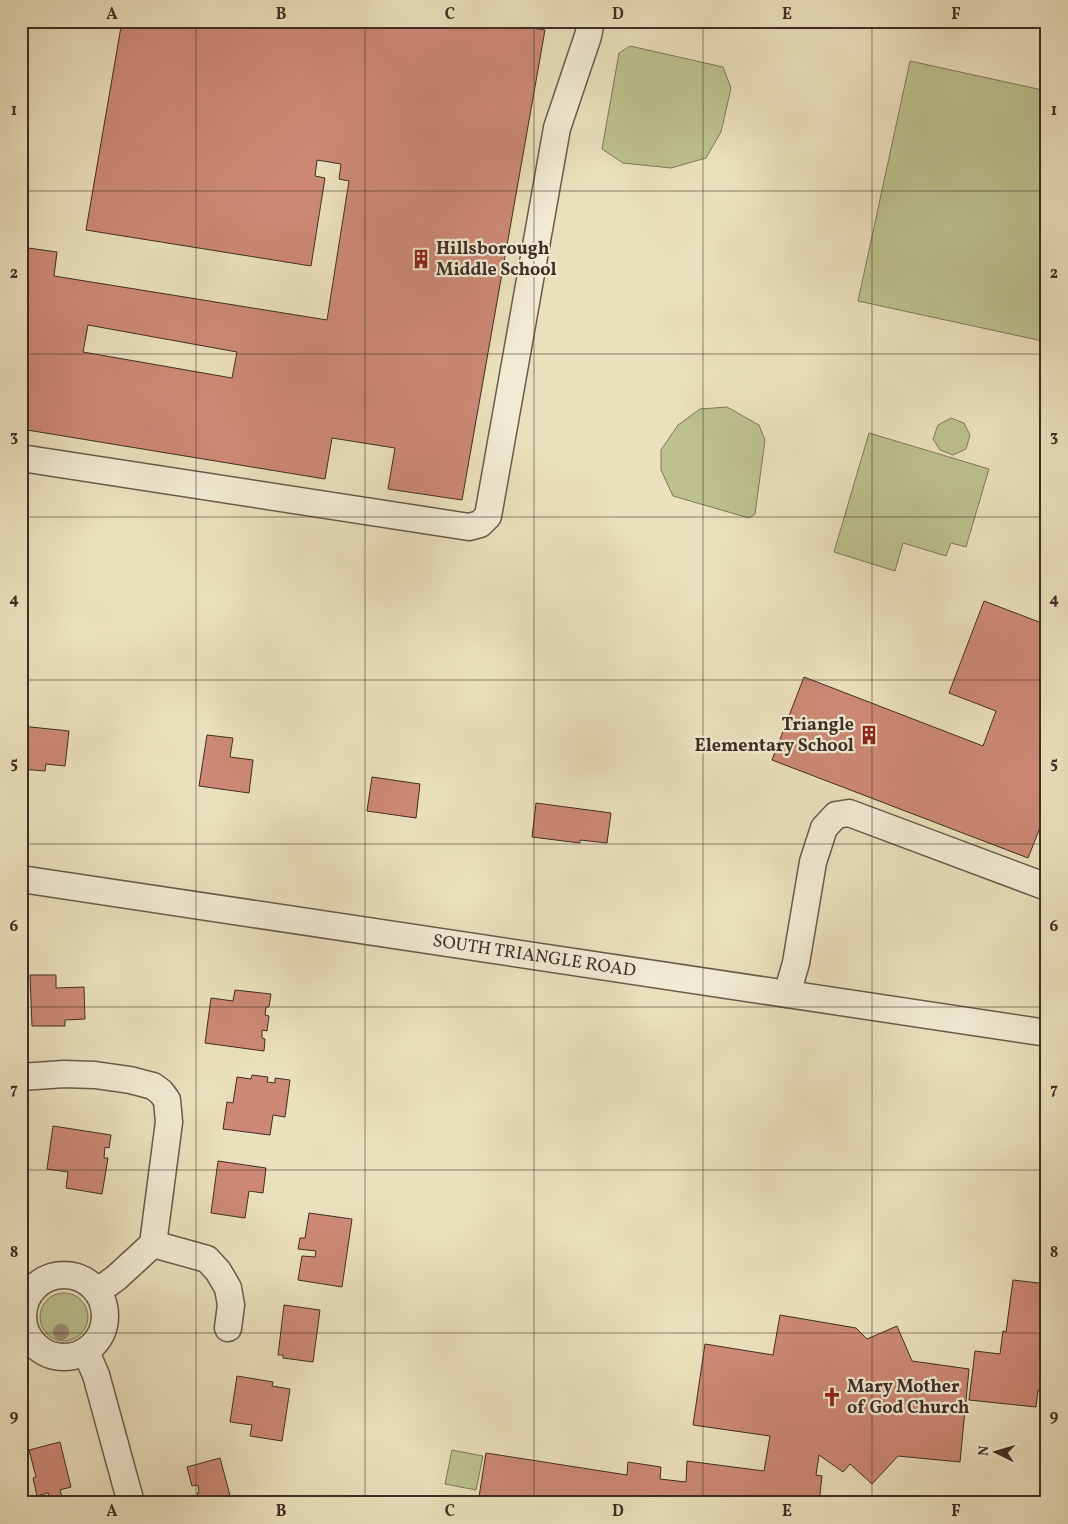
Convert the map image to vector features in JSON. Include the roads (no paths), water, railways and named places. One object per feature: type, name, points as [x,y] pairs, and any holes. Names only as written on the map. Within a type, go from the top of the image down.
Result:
[{"type":"street","points":[[21,458],[469,527],[480,524],[488,516],[557,128],[588,36],[591,21]]},
{"type":"street","points":[[787,994],[796,963],[813,862],[824,828],[836,816],[849,813],[1047,887]]},
{"type":"street","name":"SOUTH TRIANGLE ROAD","points":[[21,879],[1047,1033]]},
{"type":"street","points":[[21,1076],[95,1075],[153,1086],[161,1092],[166,1100],[169,1122],[153,1244],[116,1278],[98,1291]]},
{"type":"street","points":[[153,1244],[207,1259],[218,1271],[228,1288],[231,1305],[228,1328]]},
{"type":"street","points":[[64,1274],[73,1275],[91,1284],[98,1291],[105,1310],[106,1319],[100,1338],[86,1352],[73,1357],[59,1358],[46,1354],[35,1346],[23,1330],[24,1307],[29,1294],[38,1284],[50,1277],[64,1274]]},
{"type":"street","points":[[86,1352],[96,1375],[131,1503]]},
{"type":"place","name":"Hillsborough Middle School","points":[[421,259]]},
{"type":"place","name":"Triangle Elementary School","points":[[869,735]]},
{"type":"place","name":"Mary Mother of God Church","points":[[832,1397]]}]
